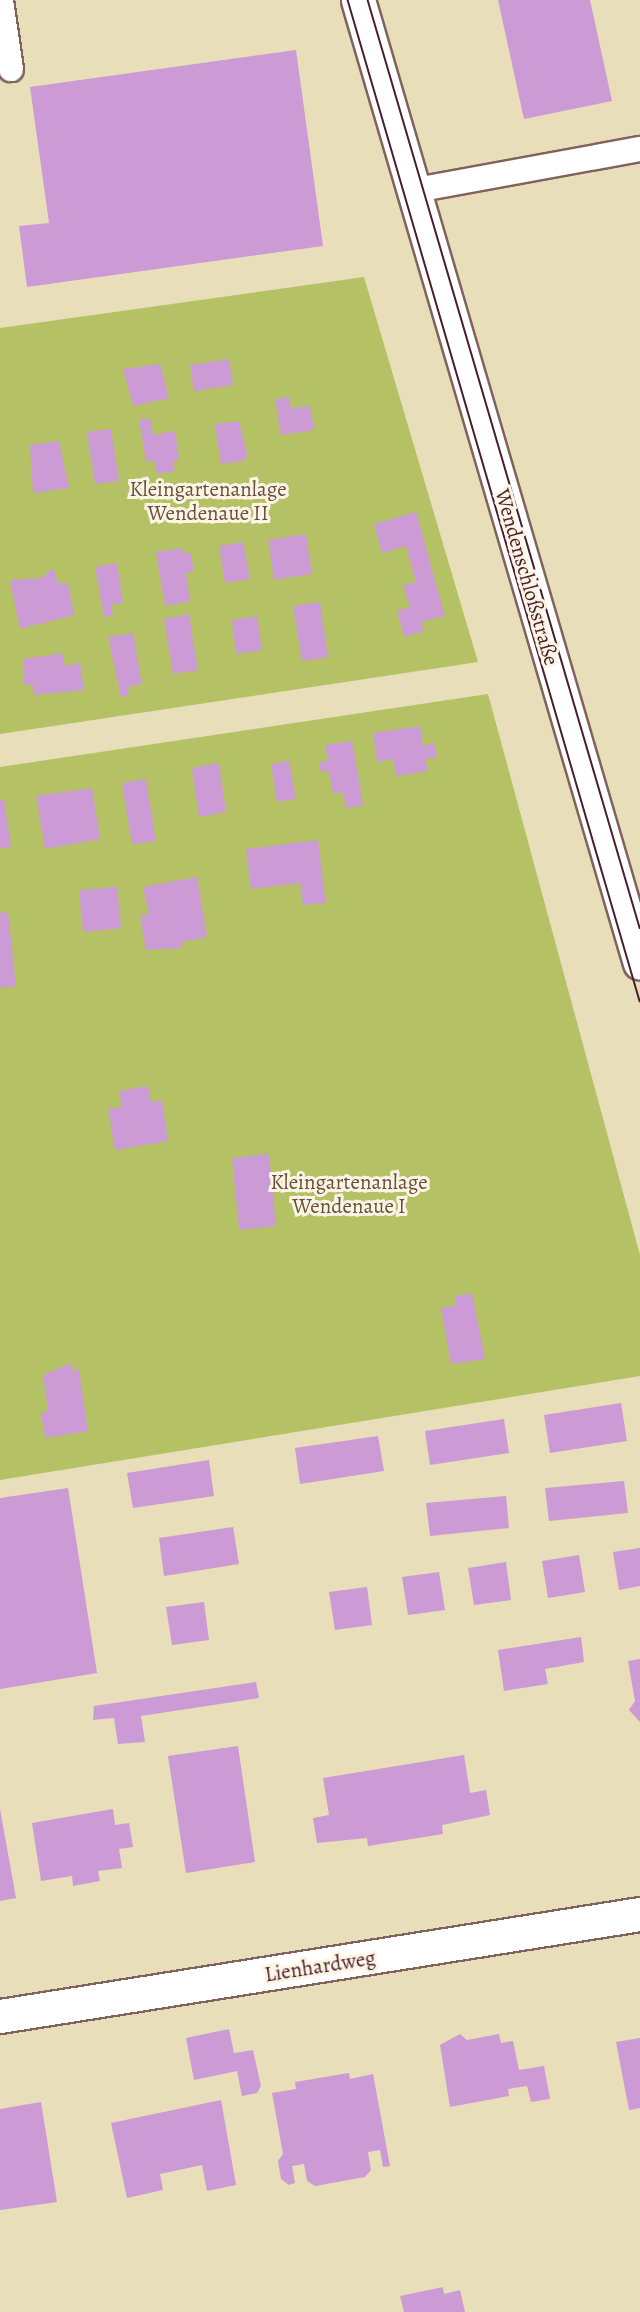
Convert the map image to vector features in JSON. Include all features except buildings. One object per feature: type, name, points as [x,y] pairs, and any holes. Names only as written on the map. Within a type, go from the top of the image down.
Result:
[{"type":"street","name":"Wendenschloßstraße","points":[[358,0],[416,190],[640,963]]},
{"type":"street","name":"Lienhardweg","points":[[0,2016],[640,1914]]},
{"type":"lane","points":[[1,0],[11,69]]},
{"type":"lane","points":[[416,190],[640,148]]},
{"type":"green space","name":"Kleingartenanlage Wendenaue II","points":[[364,277],[478,662],[0,734],[0,328]]},
{"type":"green space","name":"Kleingartenanlage Wendenaue I","points":[[488,694],[640,1255],[640,1376],[0,1480],[0,767]]},
{"type":"tram line","points":[[348,0],[640,1001]]},
{"type":"tram line","points":[[368,0],[640,928]]}]
